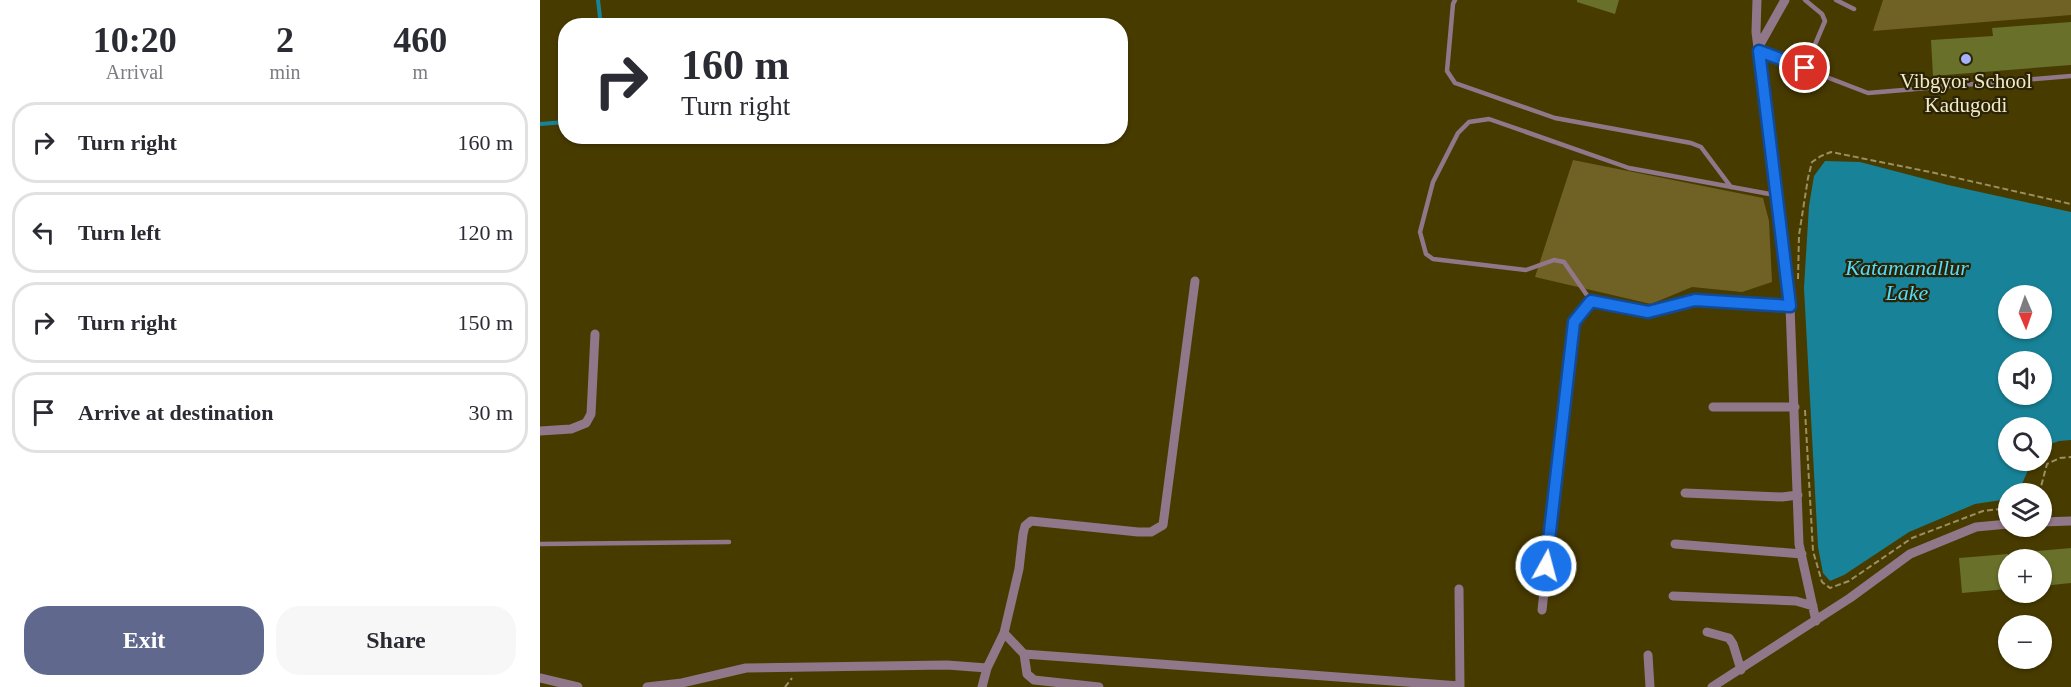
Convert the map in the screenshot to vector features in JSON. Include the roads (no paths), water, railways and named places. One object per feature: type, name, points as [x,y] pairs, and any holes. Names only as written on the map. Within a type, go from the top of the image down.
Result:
[{"type":"street","points":[[1757,0],[1756,32],[1790,306],[1799,544],[1816,621]]},
{"type":"street","points":[[1759,49],[1785,0]]},
{"type":"street","points":[[982,687],[987,668],[1004,633],[1019,569],[1023,534],[1030,520],[1138,532],[1151,532],[1163,525],[1195,281]]},
{"type":"street","points":[[1542,610],[1574,322],[1591,301],[1648,312],[1695,300],[1790,306]]},
{"type":"street","points":[[540,431],[572,429],[586,423],[591,414],[595,334]]},
{"type":"street","points":[[1713,407],[1795,407]]},
{"type":"street","points":[[1685,493],[1782,497],[1798,495]]},
{"type":"street","points":[[2052,522],[2071,521]]},
{"type":"street","points":[[1718,685],[1816,621],[1910,554],[1976,527],[1998,525]]},
{"type":"street","points":[[1675,544],[1802,554]]},
{"type":"street","points":[[1024,654],[1460,686],[1459,589]]},
{"type":"street","points":[[1673,596],[1796,601],[1813,606]]},
{"type":"street","points":[[1707,632],[1729,638],[1741,670]]},
{"type":"street","points":[[1004,633],[1024,654],[1027,674],[1034,680],[1099,687]]},
{"type":"street","points":[[1648,655],[1650,687]]},
{"type":"street","points":[[647,687],[682,683],[746,668],[946,665],[987,668]]},
{"type":"street","points":[[540,678],[578,687]]},
{"type":"lane","points":[[1455,0],[1447,70],[1455,83],[1555,118],[1691,143],[1701,147],[1731,187]]},
{"type":"lane","points":[[1805,0],[1822,14],[1825,21],[1805,68]]},
{"type":"lane","points":[[1836,0],[1854,9]]},
{"type":"lane","points":[[1759,49],[1868,93],[2071,76]]},
{"type":"lane","points":[[1591,301],[1564,262],[1554,260],[1526,270],[1433,258],[1426,254],[1420,232],[1433,182],[1458,133],[1469,122],[1489,119],[1629,168],[1777,195]]},
{"type":"lane","points":[[540,544],[729,542]]},
{"type":"water","name":"Katamanallur Lake","points":[[1825,161],[1860,162],[1948,185],[2071,212],[2071,440],[2052,443],[2052,417],[1998,417],[1998,471],[2028,471],[2022,483],[1998,483],[1998,501],[1975,504],[1909,532],[1844,575],[1830,581],[1823,573],[1818,547],[1804,288],[1809,206],[1814,176]]},
{"type":"waterway","points":[[598,0],[600,18]]},
{"type":"waterway","points":[[540,124],[558,123]]},
{"type":"place","name":"Vibgyor School Kadugodi","points":[[1966,59]]}]
